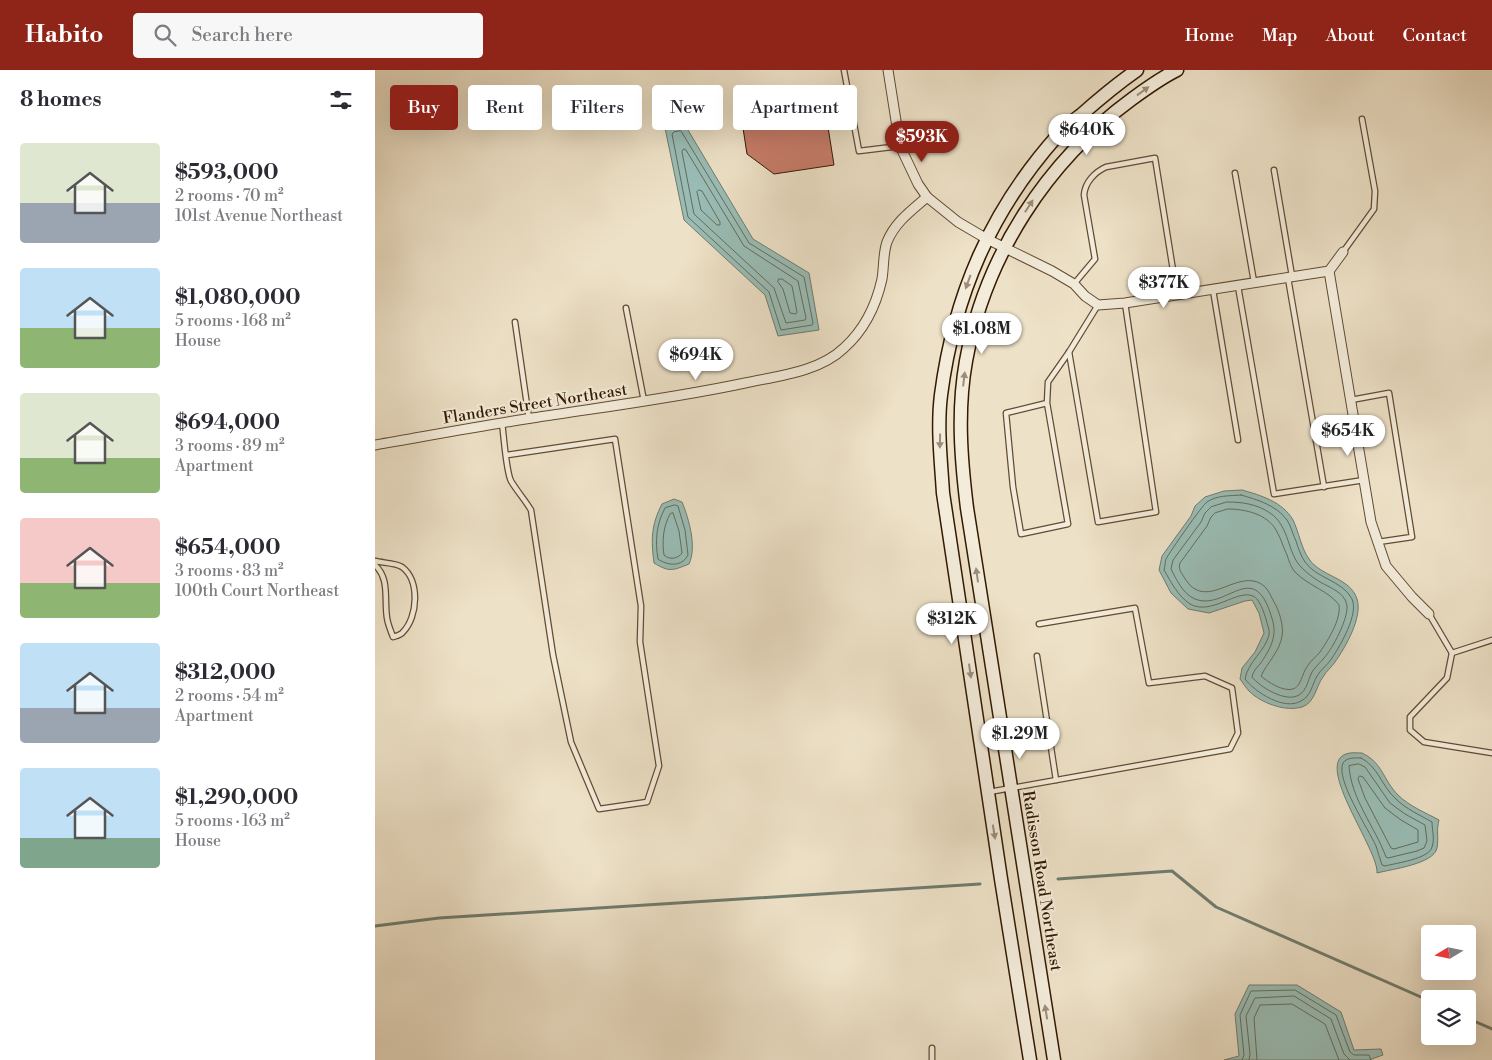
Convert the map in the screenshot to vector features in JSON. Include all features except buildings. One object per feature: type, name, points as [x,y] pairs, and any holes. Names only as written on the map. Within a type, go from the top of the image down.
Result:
[{"type":"main road","points":[[1030,1060],[943,493],[940,451],[941,396],[954,324],[969,277],[1017,184],[1059,133],[1111,88],[1137,70]]},
{"type":"main road","name":"Radisson Road Northeast","points":[[1054,1060],[968,518],[961,463],[960,431],[966,362],[974,325],[986,289],[1005,248],[1038,193],[1072,151],[1112,113],[1162,77],[1177,70]]},
{"type":"street","points":[[887,70],[899,146],[927,197],[958,222],[987,239],[1052,270],[1098,304],[1125,303],[1329,271],[1343,252]]},
{"type":"street","name":"Flanders Street Northeast","points":[[375,445],[529,418],[696,393],[799,371],[831,358],[860,332],[871,312],[882,280],[887,242],[896,226],[927,197]]},
{"type":"street","points":[[1329,271],[1371,522],[1386,566],[1411,597],[1429,614]]},
{"type":"lane","points":[[844,70],[859,151],[899,146]]},
{"type":"lane","points":[[1343,252],[1374,209],[1375,191],[1362,119]]},
{"type":"lane","points":[[1073,284],[1095,259],[1084,195],[1087,183],[1099,170],[1106,167],[1155,158],[1177,295]]},
{"type":"lane","points":[[1274,170],[1324,486]]},
{"type":"lane","points":[[1235,173],[1254,283]]},
{"type":"lane","points":[[1238,286],[1274,494],[1364,480]]},
{"type":"lane","points":[[1213,290],[1239,440]]},
{"type":"lane","points":[[1069,352],[1098,522],[1156,512],[1125,303]]},
{"type":"lane","points":[[1047,403],[1006,413],[1013,487],[1021,534],[1068,524],[1047,403],[1048,382],[1098,304]]},
{"type":"lane","points":[[626,308],[643,401]]},
{"type":"lane","points":[[515,322],[529,418]]},
{"type":"lane","points":[[1351,400],[1389,393],[1412,537],[1378,542]]},
{"type":"lane","points":[[501,423],[511,480],[531,510],[553,655],[571,742],[599,809],[647,802],[659,766],[640,642],[641,606],[615,439],[507,455]]},
{"type":"lane","points":[[375,563],[401,566],[411,578],[415,595],[414,611],[402,633],[393,637],[387,619],[386,584],[375,563]]},
{"type":"lane","points":[[988,792],[1230,749],[1238,733],[1232,688],[1205,676],[1149,683],[1135,608],[1039,624]]},
{"type":"lane","points":[[1429,614],[1452,653],[1447,678],[1410,717],[1410,730],[1424,742],[1492,752]]},
{"type":"lane","points":[[1452,653],[1492,640]]},
{"type":"lane","points":[[1037,656],[1056,780]]},
{"type":"lane","points":[[932,1048],[932,1060]]},
{"type":"water","points":[[665,130],[688,130],[753,239],[809,273],[819,330],[778,336],[765,295],[684,220]]},
{"type":"water","points":[[1242,490],[1263,497],[1283,508],[1293,520],[1309,559],[1321,570],[1348,586],[1357,599],[1357,614],[1348,641],[1321,681],[1313,698],[1302,707],[1288,708],[1267,703],[1249,691],[1240,679],[1242,668],[1255,652],[1264,633],[1259,613],[1252,600],[1209,613],[1188,609],[1171,593],[1159,570],[1162,556],[1191,516],[1195,506],[1205,497],[1224,491]]},
{"type":"water","points":[[674,499],[682,502],[685,509],[691,533],[692,550],[689,564],[671,570],[654,563],[652,540],[654,526],[662,504]]},
{"type":"water","points":[[1362,753],[1379,767],[1402,799],[1439,820],[1437,848],[1434,854],[1421,862],[1377,873],[1369,846],[1350,809],[1338,774],[1338,761],[1346,754]]},
{"type":"water","points":[[1249,985],[1297,985],[1341,1012],[1354,1050],[1381,1049],[1383,1055],[1369,1060],[1224,1060],[1239,1056],[1235,1014]]},
{"type":"waterway","points":[[1058,879],[1172,871],[1216,907],[1421,997]]},
{"type":"waterway","points":[[375,926],[439,918],[980,884]]},
{"type":"waterway","points":[[1476,1022],[1492,1029]]}]
